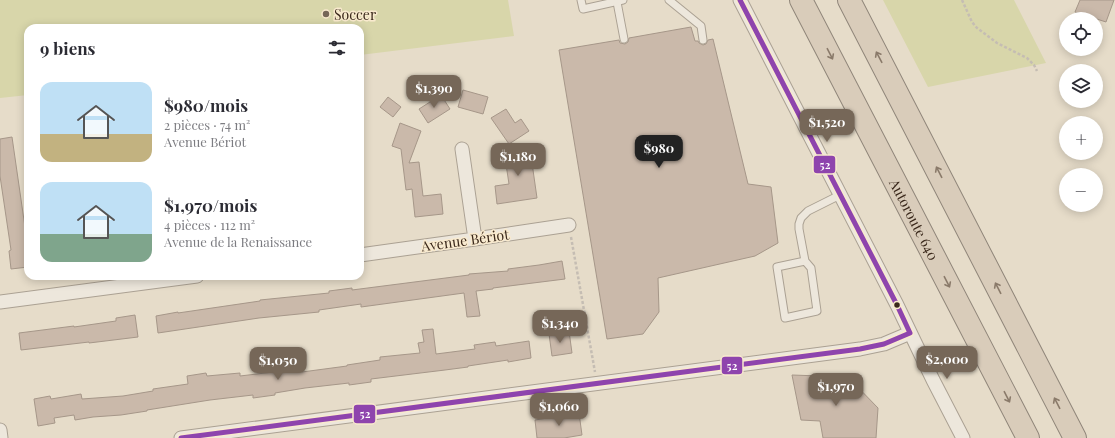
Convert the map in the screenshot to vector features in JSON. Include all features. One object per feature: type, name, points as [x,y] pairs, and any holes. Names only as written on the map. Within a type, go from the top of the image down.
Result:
[{"type":"highway","name":"Autoroute 640","points":[[802,0],[1028,438]]},
{"type":"highway","points":[[849,0],[1075,438]]},
{"type":"street","points":[[740,0],[963,438]]},
{"type":"street","points":[[462,150],[475,239]]},
{"type":"street","name":"Avenue Bériot","points":[[364,254],[569,225]]},
{"type":"street","points":[[0,302],[138,280]]},
{"type":"street","points":[[181,438],[860,349],[884,344],[910,333]]},
{"type":"street","points":[[0,430],[1,438]]},
{"type":"lane","points":[[581,0],[584,9],[620,1],[624,39]]},
{"type":"lane","points":[[669,0],[701,26],[703,40]]},
{"type":"lane","points":[[805,261],[777,267],[785,318],[817,311],[811,268],[805,261],[799,229],[801,218],[808,211],[840,195]]},
{"type":"path","points":[[962,0],[972,22],[977,28],[997,43],[1027,58],[1034,65],[1037,71]]},
{"type":"path","points":[[569,225],[597,384]]},
{"type":"shaded area","points":[[0,0],[508,0],[514,36],[364,55],[364,24],[24,24],[24,95],[0,98]]},
{"type":"shaded area","points":[[883,0],[1014,0],[1046,63],[928,87]]},
{"type":"building","points":[[1080,0],[1114,0],[1106,22],[1103,21],[1103,12],[1075,12]]},
{"type":"building","points":[[691,27],[695,41],[698,41],[703,45],[706,44],[708,40],[713,39],[748,184],[771,187],[778,243],[755,256],[658,278],[659,312],[643,334],[607,339],[559,50],[619,40],[620,43],[625,44],[628,42],[629,38]]},
{"type":"building","points":[[463,90],[488,97],[483,114],[458,107]]},
{"type":"building","points":[[441,95],[450,109],[428,123],[419,109]]},
{"type":"building","points":[[388,97],[401,107],[393,117],[380,107]]},
{"type":"building","points":[[506,109],[515,123],[521,119],[529,131],[509,144],[491,118]]},
{"type":"building","points":[[400,123],[421,131],[409,163],[419,162],[423,196],[441,194],[443,214],[415,217],[412,189],[406,190],[401,149],[392,146]]},
{"type":"building","points":[[12,137],[24,220],[24,267],[11,269],[9,251],[11,250],[0,176],[0,139]]},
{"type":"building","points":[[532,146],[535,163],[532,163],[537,198],[497,204],[495,186],[509,184],[504,151]]},
{"type":"building","points":[[562,261],[565,279],[476,291],[480,316],[467,317],[464,293],[361,307],[361,304],[319,310],[319,312],[259,318],[158,333],[156,316],[178,312],[260,300],[329,293],[329,291],[352,288],[352,290],[469,274],[508,271],[508,269]]},
{"type":"building","points":[[135,315],[138,337],[21,350],[19,333],[116,321],[116,318]]},
{"type":"building","points":[[433,329],[436,354],[475,349],[474,345],[495,342],[496,346],[529,341],[531,358],[371,379],[371,382],[349,385],[349,383],[305,388],[275,393],[275,395],[253,398],[253,395],[210,400],[121,415],[75,420],[74,415],[54,418],[55,423],[38,426],[34,399],[50,396],[51,399],[81,394],[82,399],[123,396],[153,391],[153,389],[188,384],[187,376],[206,373],[207,376],[240,373],[240,376],[282,371],[281,368],[301,365],[302,372],[347,366],[380,360],[380,357],[420,353],[418,343],[424,342],[422,330]]},
{"type":"building","points":[[569,331],[572,353],[552,356],[549,334]]},
{"type":"building","points":[[792,375],[848,377],[878,408],[876,438],[823,438],[820,421],[801,420]]},
{"type":"building","points":[[579,413],[582,435],[564,438],[537,438],[535,420]]},
{"type":"transit line","name":"52","points":[[181,438],[860,349],[884,344],[910,333],[740,0]]},
{"type":"place","name":"Soccer","points":[[326,14]]}]
